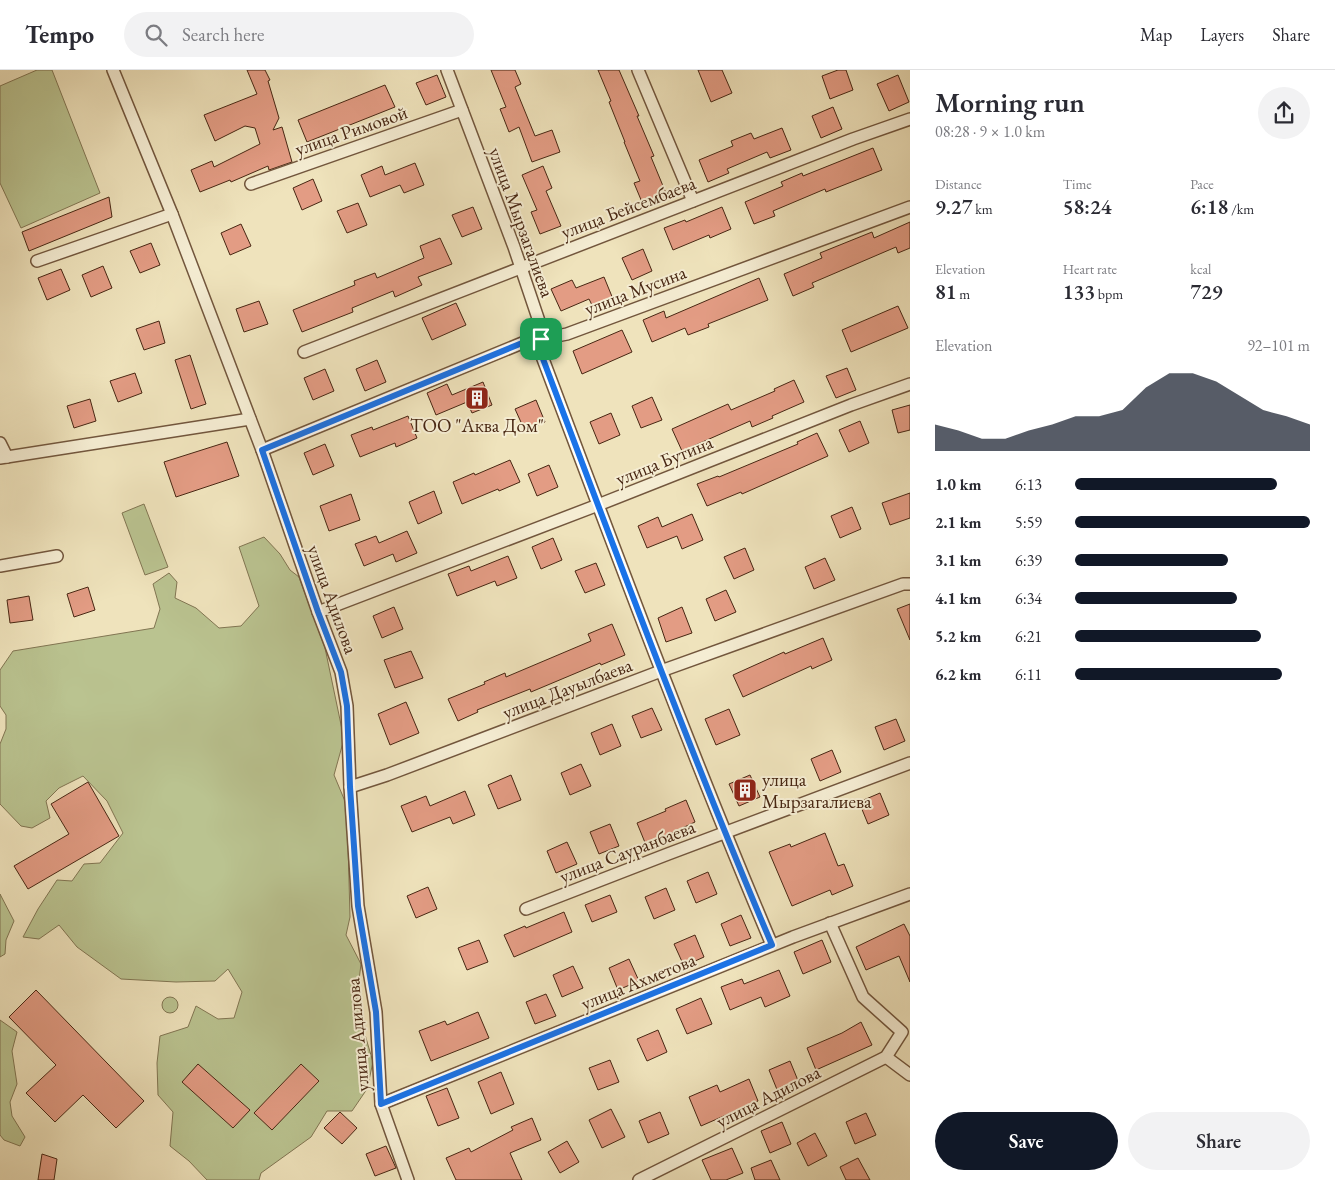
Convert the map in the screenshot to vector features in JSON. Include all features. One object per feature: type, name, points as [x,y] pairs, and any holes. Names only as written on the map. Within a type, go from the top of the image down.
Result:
[{"type":"street","name":"улица Адилова","points":[[113,70],[172,214],[250,418],[341,672],[347,706],[358,906],[376,1012],[381,1104],[408,1180]]},
{"type":"street","name":"улица Мырзагалиева","points":[[447,70],[521,268],[542,330],[540,351],[661,671],[772,945]]},
{"type":"street","points":[[638,70],[693,201]]},
{"type":"street","name":"улица Римовой","points":[[251,184],[462,110]]},
{"type":"street","name":"улица Бейсембаева","points":[[304,352],[853,139],[910,119]]},
{"type":"street","name":"улица Мусина","points":[[262,450],[532,339],[567,334],[910,207]]},
{"type":"street","points":[[38,262],[172,214]]},
{"type":"street","name":"улица Бутина","points":[[318,612],[598,505],[851,405],[910,384]]},
{"type":"street","points":[[0,443],[4,457],[250,418]]},
{"type":"street","points":[[0,566],[57,556]]},
{"type":"street","name":"улица Дауылбаева","points":[[350,787],[387,775],[661,671],[903,584],[910,584]]},
{"type":"street","name":"улица Сауранбаева","points":[[526,909],[910,763]]},
{"type":"street","name":"улица Ахметова","points":[[381,1104],[772,945],[910,894]]},
{"type":"street","points":[[830,924],[863,998],[902,1032],[886,1057],[910,1076]]},
{"type":"street","name":"улица Адилова","points":[[639,1180],[886,1057]]},
{"type":"green space","points":[[37,70],[52,70],[100,193],[21,228],[0,183],[0,86]]},
{"type":"green space","points":[[144,504],[168,567],[145,575],[122,513]]},
{"type":"green space","points":[[264,537],[280,554],[290,570],[299,577],[325,648],[344,739],[334,775],[347,806],[350,917],[346,935],[361,964],[356,1004],[373,1062],[367,1089],[352,1111],[327,1111],[311,1137],[261,1173],[259,1180],[207,1180],[189,1161],[170,1146],[173,1112],[158,1095],[157,1063],[160,1036],[188,1027],[196,1006],[218,1019],[234,1018],[242,992],[228,969],[215,981],[176,982],[121,979],[77,947],[59,925],[39,939],[23,937],[57,880],[72,881],[84,864],[100,863],[123,833],[107,801],[83,776],[59,788],[46,801],[50,818],[32,828],[21,826],[0,804],[0,744],[6,729],[6,715],[0,706],[0,670],[13,651],[154,628],[160,609],[153,584],[169,573],[177,582],[175,598],[196,608],[219,628],[241,626],[259,606],[239,547]]},
{"type":"green space","points":[[0,894],[14,921],[6,940],[5,954],[0,957]]},
{"type":"green space","points":[[170,997],[178,1005],[170,1013],[162,1005]]},
{"type":"green space","points":[[0,1020],[17,1032],[12,1051],[17,1084],[10,1102],[12,1116],[25,1137],[20,1146],[4,1140],[0,1135]]},
{"type":"building","points":[[247,70],[265,70],[270,80],[268,81],[279,118],[273,130],[282,127],[292,162],[269,170],[268,166],[231,182],[230,180],[200,192],[191,170],[212,161],[214,167],[260,144],[255,128],[245,126],[215,141],[204,115],[257,94]]},
{"type":"building","points":[[491,70],[515,70],[521,84],[515,87],[535,136],[552,130],[560,152],[532,162],[519,127],[509,132],[500,109],[506,107]]},
{"type":"building","points":[[598,70],[619,70],[639,116],[637,116],[654,156],[651,157],[668,198],[644,207],[634,183],[640,181]]},
{"type":"building","points":[[698,70],[722,70],[732,93],[711,102]]},
{"type":"building","points":[[838,70],[846,70],[853,90],[830,99],[822,76]]},
{"type":"building","points":[[437,75],[446,97],[426,105],[416,83]]},
{"type":"building","points":[[898,75],[909,102],[889,111],[877,84]]},
{"type":"building","points":[[385,85],[395,107],[307,142],[298,120]]},
{"type":"building","points":[[833,107],[842,129],[821,138],[812,116]]},
{"type":"building","points":[[782,128],[791,150],[770,158],[767,152],[727,169],[729,173],[708,182],[699,160],[733,146],[731,141],[751,133],[754,139]]},
{"type":"building","points":[[873,148],[882,170],[826,192],[825,189],[773,211],[775,216],[754,224],[745,202],[783,186],[781,182],[802,173],[803,176]]},
{"type":"building","points":[[415,163],[424,185],[404,193],[400,185],[370,197],[361,175],[382,166],[385,175]]},
{"type":"building","points":[[543,166],[552,188],[546,191],[561,226],[540,234],[531,212],[537,210],[522,175]]},
{"type":"building","points":[[313,179],[322,201],[302,210],[293,188]]},
{"type":"building","points":[[109,197],[112,217],[29,251],[22,232]]},
{"type":"building","points":[[358,203],[367,225],[347,233],[337,211]]},
{"type":"building","points":[[473,207],[482,229],[462,237],[452,215]]},
{"type":"building","points":[[722,207],[731,229],[710,238],[709,235],[673,250],[664,228],[685,220],[686,222]]},
{"type":"building","points":[[910,222],[910,248],[898,253],[896,247],[812,283],[814,287],[793,296],[784,274],[822,258],[820,253],[872,232],[874,238]]},
{"type":"building","points":[[241,224],[251,246],[230,255],[221,233]]},
{"type":"building","points":[[440,238],[452,264],[418,277],[422,285],[395,297],[393,291],[352,308],[353,312],[302,332],[293,310],[355,285],[354,281],[375,273],[377,278],[424,258],[420,246]]},
{"type":"building","points":[[151,243],[160,265],[140,273],[130,251]]},
{"type":"building","points":[[643,249],[652,271],[632,280],[622,258]]},
{"type":"building","points":[[103,266],[112,288],[91,297],[82,275]]},
{"type":"building","points":[[61,269],[70,290],[47,300],[38,278]]},
{"type":"building","points":[[604,277],[613,299],[593,307],[589,299],[561,311],[551,289],[572,280],[576,288]]},
{"type":"building","points":[[759,278],[768,300],[708,324],[709,327],[688,335],[685,328],[652,342],[643,320],[664,311],[666,318]]},
{"type":"building","points":[[259,301],[268,324],[244,332],[236,309]]},
{"type":"building","points":[[456,303],[466,325],[432,340],[422,318]]},
{"type":"building","points":[[898,306],[908,328],[851,352],[842,330]]},
{"type":"building","points":[[159,321],[165,343],[144,350],[136,329]]},
{"type":"building","points":[[622,330],[632,352],[582,374],[573,351]]},
{"type":"building","points":[[190,355],[206,404],[191,409],[175,360]]},
{"type":"building","points":[[377,360],[386,382],[365,391],[356,369]]},
{"type":"building","points":[[847,368],[856,390],[836,398],[826,376]]},
{"type":"building","points":[[325,369],[334,391],[313,400],[304,378]]},
{"type":"building","points":[[135,373],[142,393],[118,402],[110,381]]},
{"type":"building","points":[[794,380],[804,402],[752,427],[750,421],[682,451],[672,429],[728,404],[731,410],[775,391],[774,389]]},
{"type":"building","points":[[483,382],[492,405],[472,413],[467,402],[436,415],[427,393],[447,384],[452,395]]},
{"type":"building","points":[[652,397],[662,420],[641,428],[632,406]]},
{"type":"building","points":[[90,399],[96,421],[74,428],[67,406]]},
{"type":"building","points":[[536,400],[545,422],[525,431],[515,409]]},
{"type":"building","points":[[910,405],[910,430],[898,433],[892,410]]},
{"type":"building","points":[[611,413],[620,435],[599,444],[590,422]]},
{"type":"building","points":[[408,416],[417,438],[396,447],[395,443],[360,457],[351,435],[372,427],[373,430]]},
{"type":"building","points":[[860,421],[869,443],[849,452],[839,430]]},
{"type":"building","points":[[817,433],[828,456],[742,494],[741,492],[707,506],[697,484],[719,477],[798,444],[797,442]]},
{"type":"building","points":[[227,442],[239,476],[176,497],[164,462]]},
{"type":"building","points":[[325,444],[334,466],[313,475],[304,453]]},
{"type":"building","points":[[510,460],[520,482],[462,504],[453,482]]},
{"type":"building","points":[[549,465],[558,487],[537,496],[528,474]]},
{"type":"building","points":[[434,491],[442,513],[418,524],[409,502]]},
{"type":"building","points":[[910,493],[910,518],[890,525],[882,503]]},
{"type":"building","points":[[351,494],[360,520],[329,531],[320,506]]},
{"type":"building","points":[[852,507],[861,529],[840,538],[831,516]]},
{"type":"building","points":[[692,514],[703,540],[682,549],[677,536],[647,548],[638,526],[658,517],[662,527]]},
{"type":"building","points":[[407,531],[417,553],[396,562],[393,554],[364,566],[355,544],[376,536],[379,543]]},
{"type":"building","points":[[553,538],[562,560],[541,569],[532,547]]},
{"type":"building","points":[[745,548],[754,570],[734,579],[724,557]]},
{"type":"building","points":[[508,556],[517,578],[497,586],[495,581],[457,596],[448,574],[469,566],[471,571]]},
{"type":"building","points":[[825,558],[835,580],[814,589],[805,567]]},
{"type":"building","points":[[596,563],[605,585],[585,593],[575,571]]},
{"type":"building","points":[[88,587],[95,610],[74,617],[67,594]]},
{"type":"building","points":[[726,590],[736,612],[715,621],[706,599]]},
{"type":"building","points":[[29,596],[33,620],[10,623],[7,600]]},
{"type":"building","points":[[910,604],[910,640],[897,609]]},
{"type":"building","points":[[394,607],[403,629],[382,638],[373,616]]},
{"type":"building","points":[[682,607],[692,633],[666,642],[658,618]]},
{"type":"building","points":[[612,624],[625,655],[601,665],[600,663],[531,692],[530,689],[477,710],[478,712],[458,721],[448,699],[485,684],[484,682],[505,673],[506,677],[591,641],[588,634]]},
{"type":"building","points":[[823,638],[832,660],[812,669],[811,666],[743,697],[733,675],[784,652],[785,654]]},
{"type":"building","points":[[411,651],[423,678],[395,688],[384,660]]},
{"type":"building","points":[[406,702],[419,733],[390,745],[378,714]]},
{"type":"building","points":[[652,708],[662,730],[641,738],[632,716]]},
{"type":"building","points":[[729,709],[740,735],[716,745],[705,719]]},
{"type":"building","points":[[896,719],[905,741],[884,750],[875,727]]},
{"type":"building","points":[[612,724],[621,746],[600,755],[591,733]]},
{"type":"building","points":[[832,750],[841,772],[820,781],[811,759]]},
{"type":"building","points":[[581,764],[591,786],[570,795],[561,773]]},
{"type":"building","points":[[511,775],[521,800],[498,809],[488,785]]},
{"type":"building","name":"улица Мырзагалиева","points":[[750,775],[760,797],[739,806],[729,784]]},
{"type":"building","points":[[88,782],[119,836],[28,889],[14,866],[69,834],[51,804]]},
{"type":"building","points":[[465,791],[475,815],[453,824],[450,817],[412,832],[401,806],[426,796],[430,806]]},
{"type":"building","points":[[880,793],[889,815],[868,824],[859,802]]},
{"type":"building","points":[[686,800],[695,822],[646,845],[637,823]]},
{"type":"building","points":[[610,824],[619,846],[599,854],[590,832]]},
{"type":"building","points":[[825,833],[838,866],[844,864],[853,886],[832,895],[830,890],[792,906],[769,852],[790,844],[791,847]]},
{"type":"building","points":[[567,842],[577,864],[556,873],[547,851]]},
{"type":"building","points":[[708,872],[717,894],[696,903],[687,881]]},
{"type":"building","points":[[428,887],[437,909],[416,918],[407,896]]},
{"type":"building","points":[[666,888],[675,910],[654,919],[645,897]]},
{"type":"building","points":[[610,895],[617,912],[592,922],[585,905]]},
{"type":"building","points":[[564,912],[572,932],[514,957],[504,935]]},
{"type":"building","points":[[741,915],[751,938],[730,946],[721,924]]},
{"type":"building","points":[[904,924],[910,936],[910,982],[899,956],[866,970],[856,947]]},
{"type":"building","points":[[695,935],[704,957],[684,966],[674,944]]},
{"type":"building","points":[[479,940],[488,962],[467,970],[458,948]]},
{"type":"building","points":[[822,940],[831,962],[803,974],[794,952]]},
{"type":"building","points":[[629,959],[639,981],[618,990],[609,968]]},
{"type":"building","points":[[573,966],[583,988],[562,997],[553,975]]},
{"type":"building","points":[[779,970],[790,996],[765,1007],[761,997],[730,1010],[721,987],[742,979],[744,984]]},
{"type":"building","points":[[36,990],[144,1101],[116,1128],[83,1095],[55,1122],[26,1093],[56,1065],[9,1017]]},
{"type":"building","points":[[546,994],[556,1016],[535,1024],[526,1002]]},
{"type":"building","points":[[701,998],[712,1024],[687,1034],[676,1009]]},
{"type":"building","points":[[478,1012],[489,1038],[431,1061],[419,1031],[445,1021],[447,1025]]},
{"type":"building","points":[[861,1022],[872,1045],[816,1070],[807,1048],[842,1033]]},
{"type":"building","points":[[658,1030],[667,1052],[647,1061],[637,1039]]},
{"type":"building","points":[[610,1060],[619,1082],[598,1090],[589,1068]]},
{"type":"building","points":[[790,1061],[799,1083],[778,1092],[769,1070]]},
{"type":"building","points":[[198,1064],[250,1110],[233,1128],[182,1082]]},
{"type":"building","points":[[301,1064],[319,1081],[272,1130],[254,1113]]},
{"type":"building","points":[[501,1072],[514,1104],[491,1114],[478,1082]]},
{"type":"building","points":[[749,1079],[758,1101],[701,1126],[689,1097],[717,1085],[720,1092]]},
{"type":"building","points":[[447,1088],[459,1118],[438,1126],[426,1096]]},
{"type":"building","points":[[611,1109],[625,1137],[602,1148],[589,1120]]},
{"type":"building","points":[[340,1112],[357,1128],[342,1144],[324,1128]]},
{"type":"building","points":[[660,1112],[669,1134],[648,1143],[639,1121]]},
{"type":"building","points":[[866,1113],[876,1135],[855,1144],[846,1122]]},
{"type":"building","points":[[532,1118],[541,1140],[510,1153],[522,1180],[456,1180],[446,1158],[469,1148],[471,1152],[513,1130],[511,1127]]},
{"type":"building","points":[[782,1122],[791,1144],[770,1153],[761,1131]]},
{"type":"building","points":[[815,1133],[827,1156],[808,1166],[797,1143]]},
{"type":"building","points":[[567,1141],[579,1162],[560,1173],[548,1152]]},
{"type":"building","points":[[386,1146],[396,1168],[375,1176],[366,1154]]},
{"type":"building","points":[[732,1148],[743,1173],[726,1180],[711,1180],[702,1160]]},
{"type":"building","points":[[42,1154],[57,1159],[54,1180],[38,1180]]},
{"type":"building","points":[[858,1158],[870,1180],[846,1180],[840,1167]]},
{"type":"building","points":[[771,1160],[780,1180],[755,1180],[751,1168]]},
{"type":"place","name":"ТОО \"Аква Дом\"","points":[[477,398]]},
{"type":"place","name":"улица Мырзагалиева","points":[[745,790]]},
{"type":"route","points":[[532,339],[541,339],[540,351],[661,671],[772,945],[381,1104],[376,1012],[358,906],[347,706],[341,672],[318,612],[262,450],[532,339]]}]
